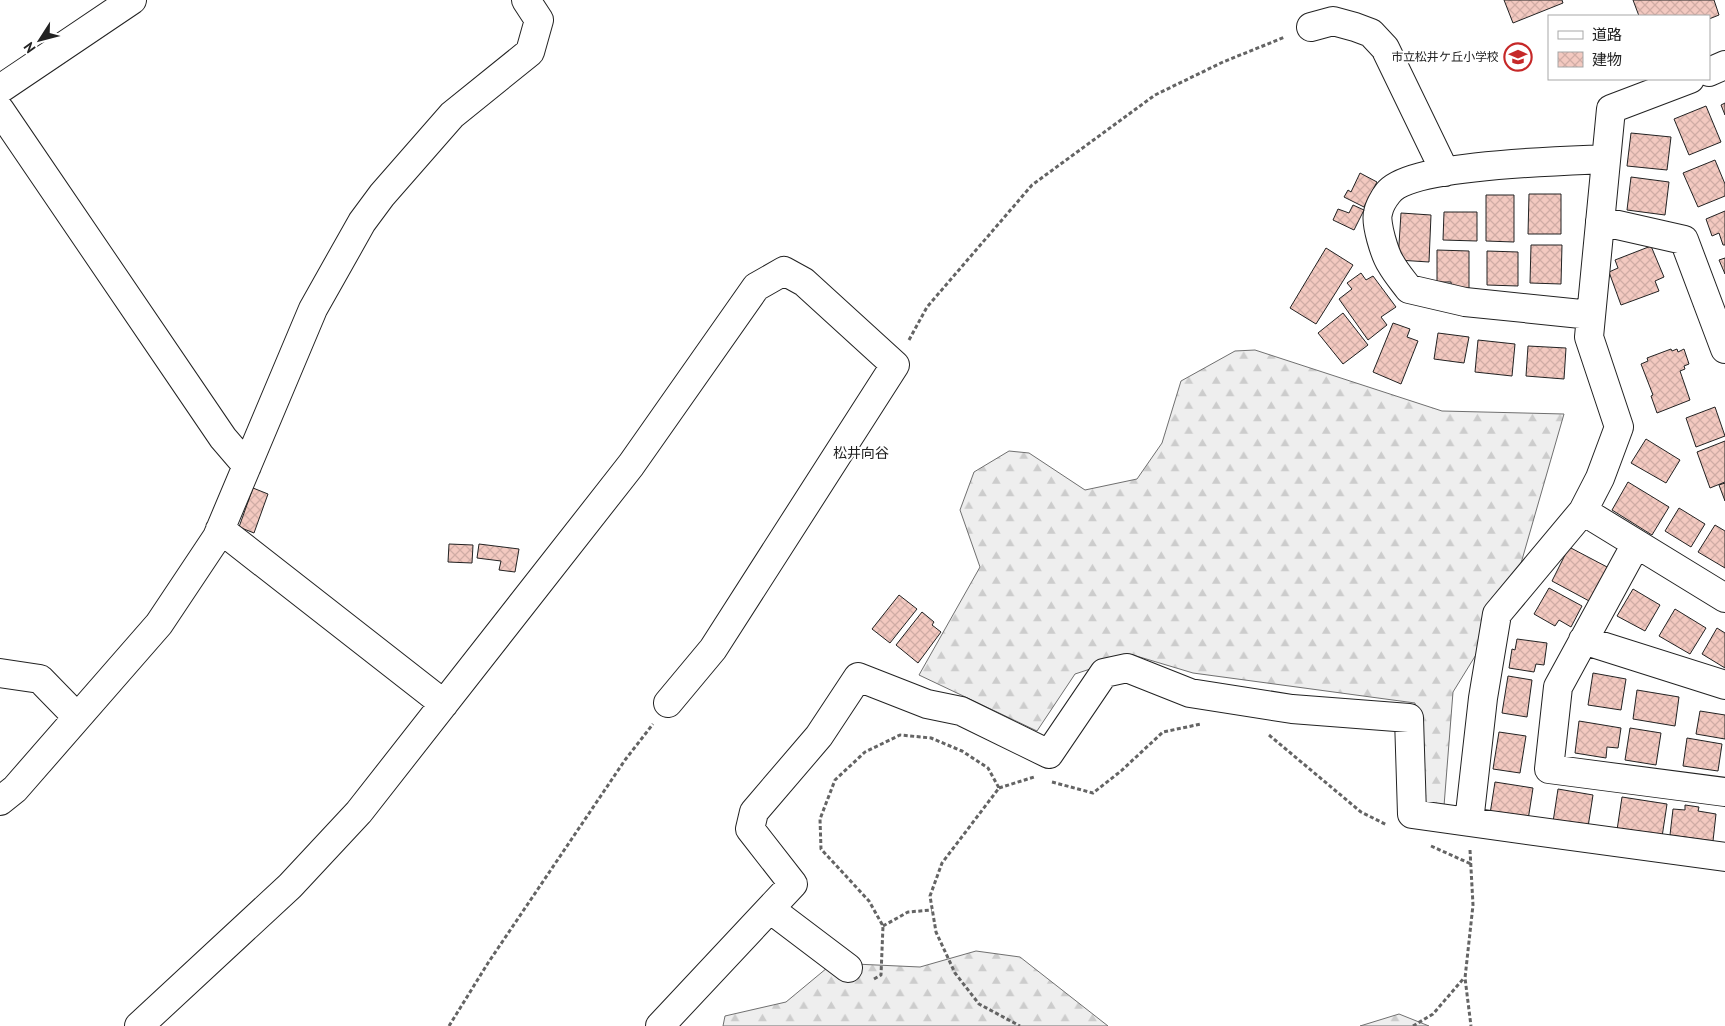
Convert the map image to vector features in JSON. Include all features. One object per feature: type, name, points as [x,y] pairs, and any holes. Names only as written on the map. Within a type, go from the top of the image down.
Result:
[{"type":"street","points":[[0,89],[132,0]]},
{"type":"street","points":[[0,801],[15,789],[159,624],[217,537],[313,309],[362,222],[382,195],[452,115],[530,52],[539,20],[526,0]]},
{"type":"street","points":[[1311,26],[1333,21],[1371,33],[1384,48],[1445,172]]},
{"type":"street","points":[[1710,72],[1725,66]]},
{"type":"street","points":[[1469,822],[1483,698],[1497,614],[1583,512],[1600,478],[1619,427],[1589,338],[1611,109],[1687,80]]},
{"type":"street","points":[[0,110],[223,438],[247,466]]},
{"type":"street","points":[[1591,315],[1465,302],[1408,289],[1390,263],[1381,237],[1377,215],[1388,192],[1402,182],[1469,168],[1606,159]]},
{"type":"street","points":[[1600,221],[1684,240],[1725,349]]},
{"type":"street","points":[[139,1026],[290,886],[359,812],[631,465],[756,287],[784,270],[804,282],[895,365],[713,649],[668,703]]},
{"type":"street","points":[[1583,512],[1725,598]]},
{"type":"street","points":[[220,529],[444,704]]},
{"type":"street","points":[[1636,544],[1558,687],[1549,769],[1725,792]]},
{"type":"street","points":[[1583,640],[1725,685]]},
{"type":"street","points":[[660,1026],[793,884],[750,829],[754,812],[819,736],[858,677],[927,704],[961,711],[1049,754],[1104,673],[1128,668],[1190,693],[1292,709],[1409,718],[1412,814],[1725,856]]},
{"type":"street","points":[[0,673],[40,679],[77,717]]},
{"type":"street","points":[[770,909],[848,968]]},
{"type":"path","points":[[895,365],[927,307],[1032,185],[1155,96],[1223,62],[1311,26]]},
{"type":"path","points":[[449,1026],[488,963],[626,760],[668,703]]},
{"type":"path","points":[[1050,781],[1093,792],[1121,771],[1163,732],[1208,722]]},
{"type":"path","points":[[1262,728],[1361,812],[1387,826]]},
{"type":"path","points":[[848,968],[867,982],[882,975],[883,926],[869,901],[821,849],[820,819],[835,780],[865,752],[900,735],[931,738],[962,751],[988,768],[999,788]]},
{"type":"path","points":[[1020,1026],[979,1004],[955,974],[936,932],[930,896],[942,863],[999,788],[1033,777],[1042,779]]},
{"type":"path","points":[[1469,822],[1473,905],[1465,978],[1470,1026]]},
{"type":"path","points":[[1430,846],[1471,864]]},
{"type":"path","points":[[883,926],[908,912],[932,910]]},
{"type":"path","points":[[1413,1026],[1432,1014],[1465,978]]},
{"type":"green space","points":[[1255,350],[1442,411],[1564,414],[1511,598],[1453,692],[1444,806],[1421,801],[1415,703],[1193,673],[1133,655],[1075,674],[1037,731],[919,675],[980,567],[960,510],[974,472],[1009,451],[1029,453],[1085,490],[1137,479],[1162,443],[1181,381],[1235,351]]},
{"type":"green space","points":[[976,951],[1020,957],[1108,1026],[723,1026],[725,1016],[786,1002],[833,963],[920,967]]},
{"type":"green space","points":[[1399,1014],[1429,1026],[1360,1026]]},
{"type":"building","points":[[1504,0],[1562,0],[1563,3],[1513,23]]},
{"type":"building","points":[[1633,0],[1714,0],[1719,15],[1710,19],[1710,15],[1639,15]]},
{"type":"building","points":[[1725,103],[1725,115],[1721,105]]},
{"type":"building","points":[[1706,106],[1721,142],[1689,155],[1674,119]]},
{"type":"building","points":[[1631,133],[1671,137],[1667,170],[1627,166]]},
{"type":"building","points":[[1715,160],[1725,184],[1725,196],[1698,207],[1683,173]]},
{"type":"building","points":[[1360,173],[1377,182],[1364,207],[1344,197],[1348,190],[1351,192]]},
{"type":"building","points":[[1631,177],[1669,182],[1665,215],[1627,210]]},
{"type":"building","points":[[1529,194],[1561,194],[1561,234],[1528,234]]},
{"type":"building","points":[[1486,195],[1514,195],[1514,242],[1486,241]]},
{"type":"building","points":[[1353,205],[1364,210],[1354,230],[1333,220],[1338,209],[1349,213]]},
{"type":"building","points":[[1725,211],[1725,245],[1723,245],[1719,233],[1712,236],[1706,219]]},
{"type":"building","points":[[1444,212],[1477,212],[1477,241],[1443,240]]},
{"type":"building","points":[[1401,213],[1431,215],[1429,262],[1398,260]]},
{"type":"building","points":[[1531,245],[1562,245],[1561,284],[1530,283]]},
{"type":"building","points":[[1651,246],[1664,277],[1655,281],[1659,291],[1621,305],[1609,272],[1618,268],[1615,260]]},
{"type":"building","points":[[1326,248],[1353,265],[1316,324],[1290,308]]},
{"type":"building","points":[[1437,250],[1469,251],[1469,293],[1452,292],[1451,282],[1437,282]]},
{"type":"building","points":[[1487,251],[1518,252],[1518,286],[1487,285]]},
{"type":"building","points":[[1725,258],[1725,274],[1719,260]]},
{"type":"building","points":[[1361,273],[1366,280],[1373,276],[1396,307],[1381,317],[1387,325],[1368,340],[1339,299],[1352,289],[1347,283]]},
{"type":"building","points":[[1343,313],[1368,345],[1343,364],[1318,333]]},
{"type":"building","points":[[1393,323],[1410,329],[1407,337],[1418,341],[1401,384],[1373,372]]},
{"type":"building","points":[[1438,333],[1469,337],[1464,363],[1434,359]]},
{"type":"building","points":[[1478,340],[1515,344],[1512,376],[1475,372]]},
{"type":"building","points":[[1528,346],[1566,348],[1564,379],[1526,376]]},
{"type":"building","points":[[1671,349],[1672,351],[1677,349],[1678,352],[1684,349],[1689,364],[1680,371],[1690,400],[1657,413],[1651,396],[1653,395],[1641,364],[1648,361],[1647,358]]},
{"type":"building","points":[[1715,407],[1725,436],[1696,447],[1686,418]]},
{"type":"building","points":[[1646,439],[1680,460],[1666,483],[1631,463]]},
{"type":"building","points":[[1725,441],[1725,482],[1710,488],[1697,452]]},
{"type":"building","points":[[1628,482],[1669,507],[1652,535],[1612,510]]},
{"type":"building","points":[[1725,483],[1725,501],[1719,485]]},
{"type":"building","points":[[253,488],[268,494],[254,533],[239,527]]},
{"type":"building","points":[[1679,508],[1705,524],[1691,547],[1665,531]]},
{"type":"building","points":[[1715,525],[1725,531],[1725,568],[1698,552]]},
{"type":"building","points":[[449,544],[473,545],[472,563],[448,562]]},
{"type":"building","points":[[479,544],[519,549],[515,572],[499,570],[501,561],[477,558]]},
{"type":"building","points":[[1569,547],[1609,568],[1591,602],[1552,581]]},
{"type":"building","points":[[1549,588],[1582,606],[1571,627],[1559,620],[1555,626],[1534,614]]},
{"type":"building","points":[[1633,589],[1660,605],[1645,631],[1617,616]]},
{"type":"building","points":[[899,595],[917,609],[890,643],[872,629]]},
{"type":"building","points":[[1675,609],[1706,628],[1690,654],[1659,636]]},
{"type":"building","points":[[922,612],[934,622],[932,625],[941,632],[918,663],[896,645]]},
{"type":"building","points":[[1717,628],[1725,633],[1725,668],[1702,654]]},
{"type":"building","points":[[1517,639],[1547,643],[1544,665],[1536,664],[1534,672],[1509,668],[1512,649],[1515,650]]},
{"type":"building","points":[[1593,673],[1626,679],[1621,710],[1588,705]]},
{"type":"building","points":[[1508,676],[1532,680],[1527,717],[1502,713]]},
{"type":"building","points":[[1637,690],[1679,697],[1675,726],[1633,719]]},
{"type":"building","points":[[1700,711],[1725,715],[1725,739],[1696,734]]},
{"type":"building","points":[[1579,721],[1621,728],[1618,748],[1607,747],[1606,758],[1575,753]]},
{"type":"building","points":[[1630,728],[1661,733],[1656,765],[1625,760]]},
{"type":"building","points":[[1499,732],[1526,736],[1520,773],[1493,769]]},
{"type":"building","points":[[1687,738],[1722,744],[1718,771],[1683,766]]},
{"type":"building","points":[[1495,782],[1533,788],[1528,820],[1490,814]]},
{"type":"building","points":[[1558,789],[1593,795],[1588,827],[1553,822]]},
{"type":"building","points":[[1622,797],[1667,804],[1662,837],[1617,830]]},
{"type":"building","points":[[1685,805],[1699,807],[1698,811],[1716,814],[1713,841],[1670,835],[1673,809],[1685,810]]},
{"type":"place","name":"市立松井ケ丘小学校","points":[[1518,57]]},
{"type":"district","name":"松井向谷","points":[[861,453]]}]
